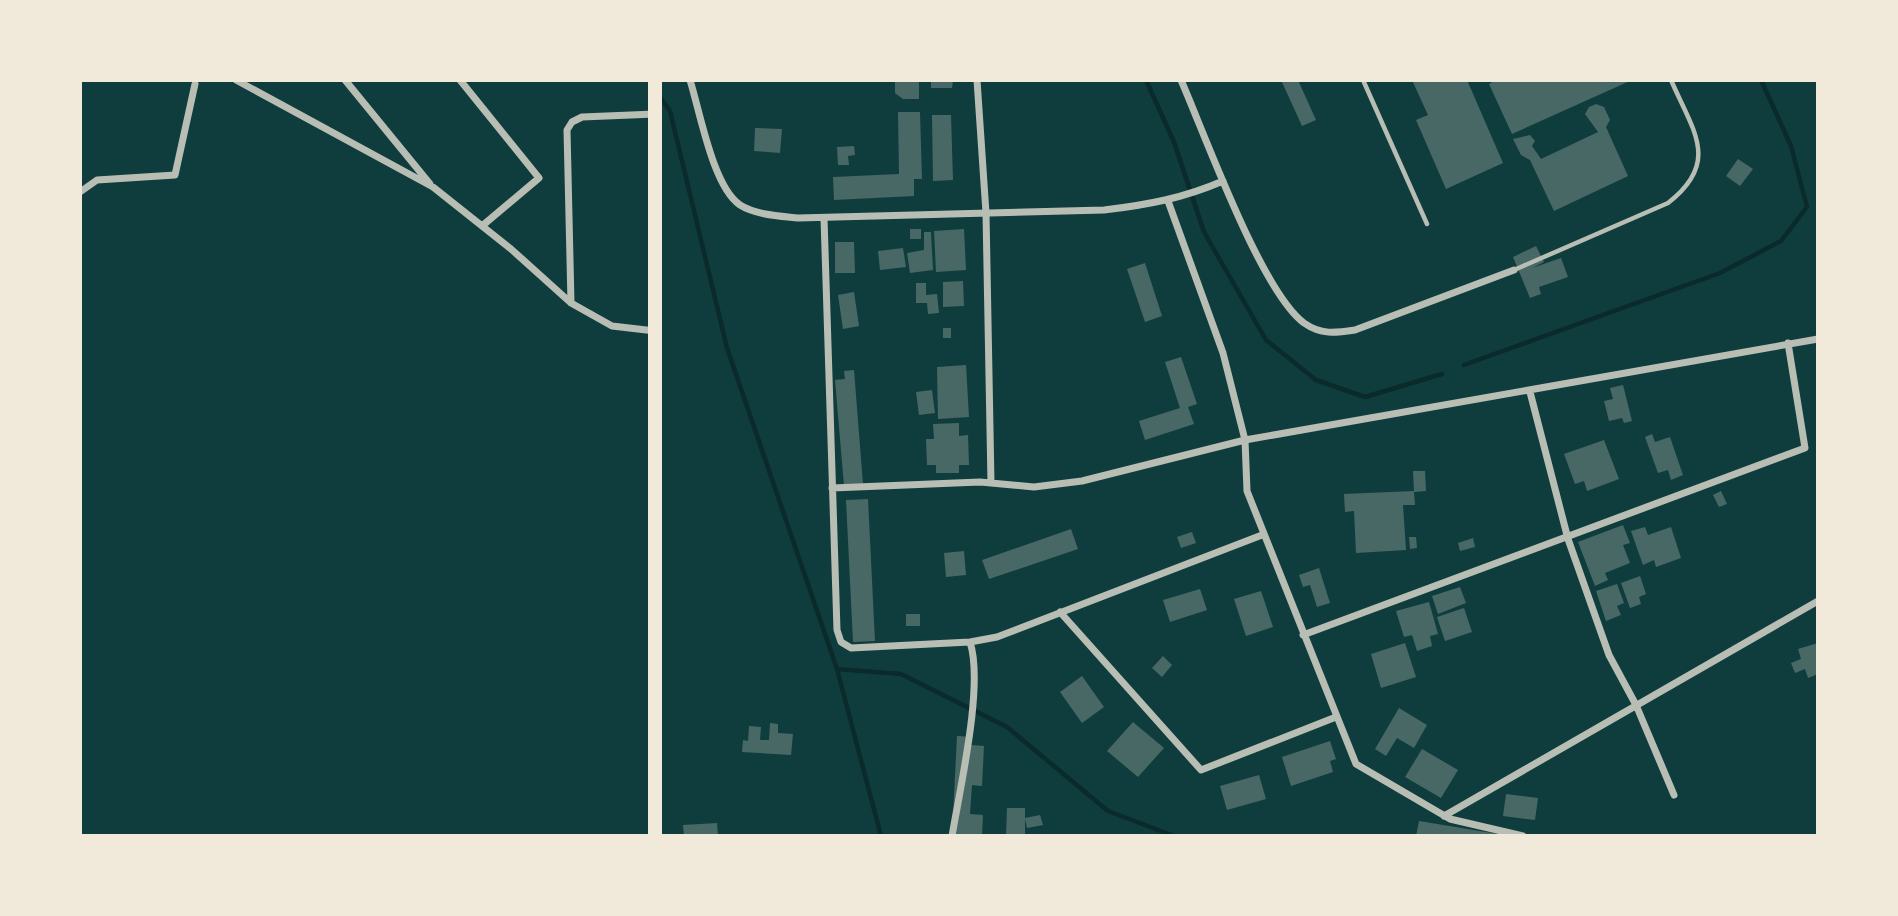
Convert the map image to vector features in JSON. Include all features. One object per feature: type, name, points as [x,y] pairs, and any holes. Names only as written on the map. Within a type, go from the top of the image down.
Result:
[{"type":"main road","points":[[655,80],[655,835]]},
{"type":"street","points":[[236,80],[433,187],[571,303],[612,326],[654,331]]},
{"type":"street","points":[[345,80],[433,187]]},
{"type":"street","points":[[460,80],[539,178],[482,226]]},
{"type":"street","points":[[690,80],[723,187],[740,205],[768,215],[824,218],[1104,210],[1168,201],[1223,181]]},
{"type":"street","points":[[977,80],[986,213],[991,483]]},
{"type":"street","points":[[1181,80],[1223,181],[1286,307],[1306,324],[1327,334],[1355,330],[1514,270]]},
{"type":"street","points":[[80,191],[97,180],[175,176],[195,84]]},
{"type":"street","points":[[571,303],[567,130],[572,122],[582,117],[655,114]]},
{"type":"street","points":[[1168,201],[1223,353],[1245,440],[1247,491],[1262,535],[1356,764],[1444,816],[1523,835]]},
{"type":"street","points":[[824,218],[832,488],[838,630],[841,642],[851,648],[970,642],[997,637],[1262,535]]},
{"type":"street","points":[[832,488],[991,483],[1034,487],[1082,481],[1245,440],[1530,392],[1818,339]]},
{"type":"street","points":[[1303,635],[1568,539],[1805,448],[1788,343]]},
{"type":"street","points":[[1530,392],[1568,539],[1609,655],[1636,705],[1674,795]]},
{"type":"street","points":[[1444,816],[1818,601]]},
{"type":"street","points":[[1060,612],[1201,770],[1336,718]]},
{"type":"street","points":[[953,835],[971,716],[974,653],[970,642]]},
{"type":"lane","points":[[1363,80],[1427,224]]},
{"type":"lane","points":[[1514,270],[1668,203],[1686,189],[1700,163],[1700,146],[1671,80]]},
{"type":"building","points":[[895,80],[919,80],[919,99],[903,99],[895,93]]},
{"type":"building","points":[[931,80],[953,80],[952,88],[931,88]]},
{"type":"building","points":[[1281,80],[1298,80],[1316,120],[1302,126]]},
{"type":"building","points":[[1412,80],[1467,80],[1503,163],[1446,189],[1416,120],[1428,115]]},
{"type":"building","points":[[1496,80],[1632,80],[1512,134],[1489,84]]},
{"type":"building","points":[[1596,104],[1604,107],[1610,120],[1606,127],[1628,176],[1554,211],[1530,160],[1521,155],[1513,139],[1530,135],[1535,141],[1532,146],[1541,159],[1598,132],[1585,114],[1589,107]]},
{"type":"building","points":[[898,112],[920,112],[922,179],[914,179],[914,196],[834,200],[833,177],[899,174]]},
{"type":"building","points":[[932,115],[951,115],[953,180],[933,181]]},
{"type":"building","points":[[755,128],[782,129],[780,153],[754,151]]},
{"type":"building","points":[[854,146],[855,155],[848,156],[849,165],[838,165],[837,147]]},
{"type":"building","points":[[1738,159],[1753,169],[1740,186],[1726,176]]},
{"type":"building","points":[[910,229],[921,229],[921,239],[910,239]]},
{"type":"building","points":[[964,229],[966,270],[936,272],[934,231]]},
{"type":"building","points":[[924,232],[931,232],[933,270],[910,273],[907,253],[924,250]]},
{"type":"building","points":[[835,242],[854,242],[855,273],[835,273]]},
{"type":"building","points":[[1536,246],[1544,262],[1532,268],[1561,258],[1568,277],[1539,287],[1541,294],[1530,298],[1513,257]]},
{"type":"building","points":[[903,248],[906,267],[880,270],[878,251]]},
{"type":"building","points":[[1145,263],[1162,316],[1145,322],[1127,269]]},
{"type":"building","points":[[963,281],[964,306],[943,307],[943,282]]},
{"type":"building","points":[[916,283],[926,283],[926,295],[937,294],[939,313],[928,314],[927,303],[916,303]]},
{"type":"building","points":[[854,292],[859,326],[843,329],[838,295]]},
{"type":"building","points":[[943,328],[951,328],[951,338],[943,338]]},
{"type":"building","points":[[1181,357],[1197,404],[1188,407],[1194,424],[1145,440],[1139,421],[1180,408],[1165,362]]},
{"type":"building","points":[[966,365],[969,417],[938,419],[937,367]]},
{"type":"building","points":[[854,370],[863,484],[844,486],[835,380],[845,379],[844,371]]},
{"type":"building","points":[[1623,385],[1632,421],[1624,423],[1622,418],[1609,421],[1604,401],[1613,399],[1610,388]]},
{"type":"building","points":[[932,390],[935,413],[919,415],[916,392]]},
{"type":"building","points":[[959,423],[959,436],[968,435],[969,465],[959,465],[959,473],[936,473],[936,465],[927,465],[926,439],[934,439],[933,424]]},
{"type":"building","points":[[1652,434],[1655,442],[1670,437],[1683,475],[1671,480],[1668,470],[1658,473],[1645,437]]},
{"type":"building","points":[[1604,440],[1619,479],[1587,491],[1584,481],[1575,484],[1564,454]]},
{"type":"building","points":[[1413,471],[1425,471],[1426,491],[1414,492],[1415,505],[1403,505],[1406,550],[1356,553],[1354,511],[1345,512],[1344,494],[1414,491]]},
{"type":"building","points":[[1721,491],[1727,504],[1719,507],[1713,495]]},
{"type":"building","points":[[868,499],[875,641],[853,642],[846,500]]},
{"type":"building","points":[[1623,525],[1630,543],[1623,545],[1630,563],[1605,573],[1608,580],[1595,586],[1578,542]]},
{"type":"building","points":[[1645,527],[1648,535],[1671,527],[1681,558],[1656,567],[1654,560],[1643,565],[1631,531]]},
{"type":"building","points":[[1071,529],[1078,549],[989,579],[982,560]]},
{"type":"building","points":[[1192,532],[1196,543],[1181,548],[1177,537]]},
{"type":"building","points":[[1409,537],[1416,537],[1417,548],[1410,549]]},
{"type":"building","points":[[1473,538],[1475,547],[1460,551],[1458,543]]},
{"type":"building","points":[[964,551],[966,575],[946,577],[944,553]]},
{"type":"building","points":[[1319,568],[1330,603],[1317,607],[1310,585],[1303,587],[1299,575]]},
{"type":"building","points":[[1640,576],[1646,594],[1639,597],[1641,604],[1630,608],[1621,583]]},
{"type":"building","points":[[1617,584],[1624,603],[1617,606],[1621,615],[1606,621],[1596,591]]},
{"type":"building","points":[[1460,587],[1466,603],[1438,614],[1432,596]]},
{"type":"building","points":[[1200,589],[1207,610],[1170,622],[1163,600]]},
{"type":"building","points":[[1261,591],[1273,627],[1246,636],[1234,599]]},
{"type":"building","points":[[1429,602],[1438,634],[1430,636],[1432,646],[1417,651],[1412,635],[1404,637],[1396,611]]},
{"type":"building","points":[[1464,608],[1472,632],[1445,641],[1437,617]]},
{"type":"building","points":[[906,614],[920,614],[920,626],[906,626]]},
{"type":"building","points":[[1405,643],[1416,677],[1381,688],[1371,654]]},
{"type":"building","points":[[1818,643],[1818,674],[1808,678],[1805,669],[1795,673],[1791,663],[1801,659],[1798,649]]},
{"type":"building","points":[[1163,656],[1172,665],[1162,677],[1152,668]]},
{"type":"building","points":[[1082,676],[1104,707],[1082,723],[1060,692]]},
{"type":"building","points":[[1399,708],[1427,725],[1414,748],[1397,738],[1386,756],[1375,749]]},
{"type":"building","points":[[1133,722],[1164,748],[1138,777],[1107,751]]},
{"type":"building","points":[[770,723],[778,724],[778,733],[793,734],[791,755],[742,752],[743,740],[748,741],[749,726],[761,727],[760,740],[769,740]]},
{"type":"building","points":[[957,736],[972,737],[971,745],[984,746],[982,786],[972,785],[970,814],[983,815],[982,836],[952,836]]},
{"type":"building","points":[[1330,741],[1336,759],[1330,761],[1333,772],[1291,786],[1282,757]]},
{"type":"building","points":[[1422,749],[1458,770],[1441,798],[1405,777]]},
{"type":"building","points":[[1259,775],[1266,799],[1227,810],[1220,786]]},
{"type":"building","points":[[1506,794],[1538,798],[1535,820],[1503,816]]},
{"type":"building","points":[[1007,808],[1025,808],[1025,818],[1040,815],[1043,825],[1027,828],[1025,819],[1025,836],[1006,836]]},
{"type":"building","points":[[1419,821],[1498,834],[1416,836]]},
{"type":"building","points":[[717,823],[718,836],[684,836],[683,825]]},
{"type":"waterway","points":[[1146,80],[1174,142],[1204,232],[1266,340],[1316,380],[1365,397],[1442,374]]},
{"type":"waterway","points":[[1464,365],[1720,273],[1781,241],[1807,207],[1791,146],[1761,80]]},
{"type":"waterway","points":[[660,97],[670,111],[727,348],[837,669],[881,836]]},
{"type":"waterway","points":[[837,669],[901,674],[1007,727],[1108,811],[1174,836]]}]
